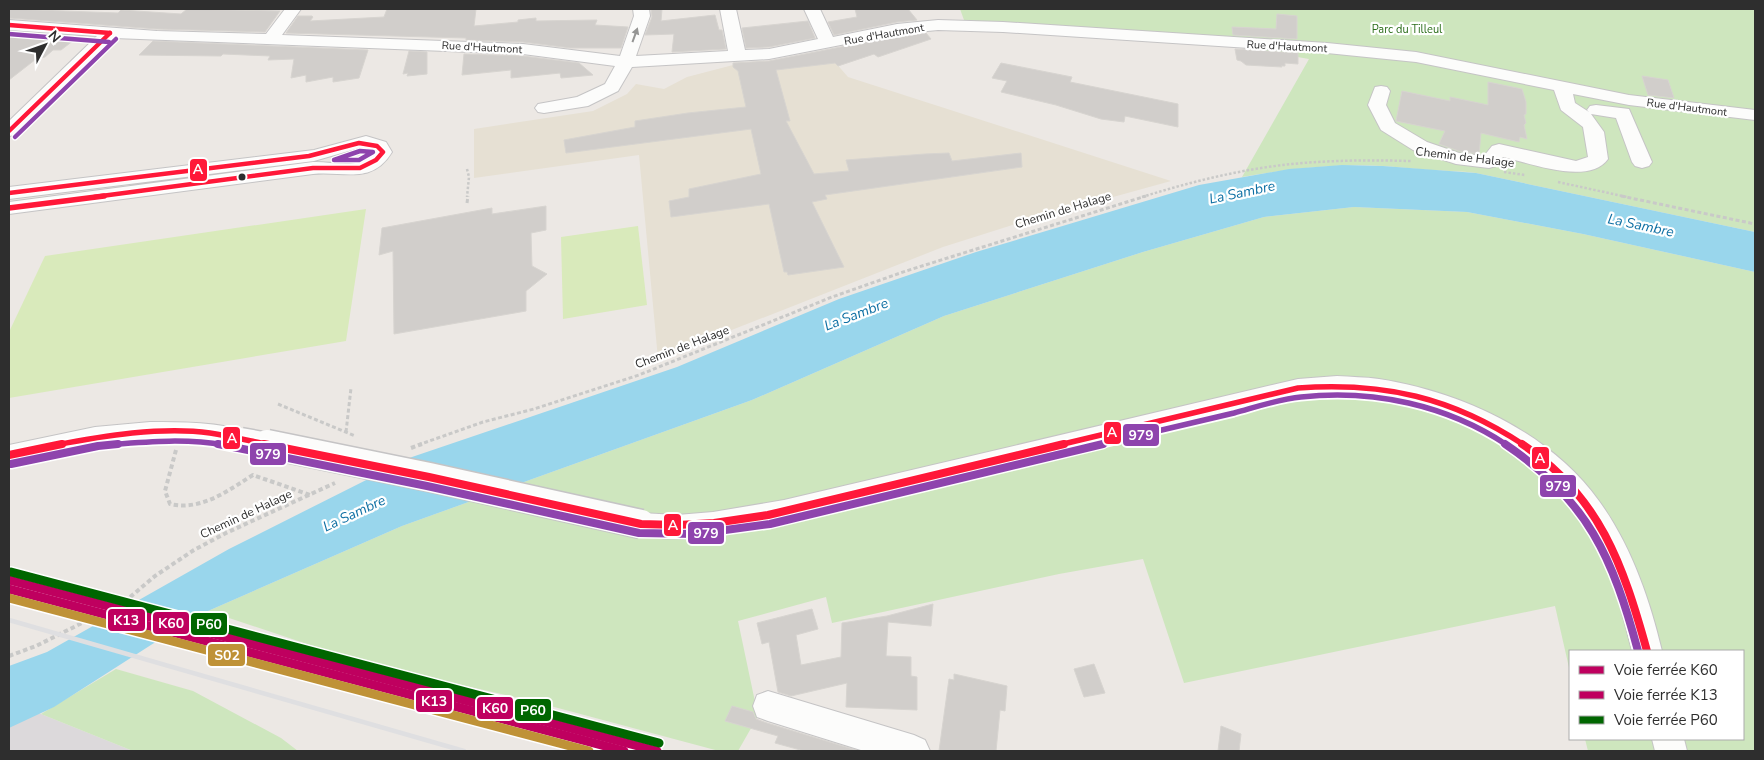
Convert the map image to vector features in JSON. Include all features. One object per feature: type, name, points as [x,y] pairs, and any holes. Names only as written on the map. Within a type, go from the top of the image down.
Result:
[{"type":"street","points":[[270,40],[293,9]]},
{"type":"street","points":[[544,108],[582,102],[596,97],[612,87],[626,62],[642,16],[641,9]]},
{"type":"street","points":[[728,9],[738,57]]},
{"type":"street","points":[[812,9],[828,43]]},
{"type":"street","name":"Rue d'Hautmont","points":[[9,25],[110,33],[523,48],[626,62],[769,54],[897,30],[938,25],[958,17],[1416,57],[1629,100],[1755,114]]},
{"type":"street","points":[[9,131],[110,33]]},
{"type":"street","points":[[1380,91],[1377,105],[1387,126],[1420,146],[1456,158],[1488,162],[1499,150],[1576,166],[1590,165],[1598,159],[1594,126],[1567,106],[1562,87]]},
{"type":"street","points":[[1579,114],[1598,109],[1623,113],[1642,162]]},
{"type":"street","points":[[9,193],[328,153],[352,144],[365,142],[375,143],[381,147],[383,152],[375,162],[358,169],[325,168],[300,170],[9,208]]},
{"type":"street","points":[[9,456],[97,436],[181,431],[241,439],[429,477],[641,524],[664,527],[690,527],[736,521],[784,511],[1298,388],[1334,384],[1379,387],[1425,398],[1473,417],[1512,439],[1550,467],[1588,507],[1614,552],[1636,607],[1647,650]]},
{"type":"street","points":[[768,706],[914,751]]},
{"type":"path","name":"Chemin de Halage","points":[[404,451],[483,422],[534,409],[639,375],[832,298],[906,271],[1178,186],[1292,164],[1356,160],[1416,161]]},
{"type":"path","points":[[467,169],[469,177],[467,203]]},
{"type":"path","name":"Chemin de Halage","points":[[1503,172],[1532,176]]},
{"type":"path","points":[[1550,180],[1755,224]]},
{"type":"path","points":[[346,432],[351,388]]},
{"type":"path","points":[[278,404],[358,437]]},
{"type":"path","name":"Chemin de Halage","points":[[9,656],[36,646],[112,608],[129,598],[178,560],[226,532],[311,495],[253,475],[206,502],[182,508],[170,504],[165,492],[181,431]]},
{"type":"shaded area","points":[[828,54],[848,77],[1171,181],[1019,223],[943,247],[658,359],[639,155],[474,178],[474,129],[593,111],[627,94],[636,84],[664,89],[687,77],[733,65]]},
{"type":"shaded area","points":[[9,705],[41,714],[133,751],[9,751]]},
{"type":"green space","name":"Parc du Tilleul","points":[[960,9],[1755,9],[1755,232],[1470,172],[1349,165],[1295,169],[1242,177],[1309,59],[1156,33],[964,20]]},
{"type":"green space","points":[[1354,207],[1467,212],[1583,234],[1755,272],[1755,751],[1588,751],[1585,740],[1744,740],[1744,650],[1569,650],[1569,668],[1555,606],[1184,683],[1143,559],[1059,574],[832,623],[826,597],[738,621],[758,716],[738,751],[719,751],[528,700],[361,662],[208,611],[402,526],[752,400],[944,316],[1143,252],[1264,217]]},
{"type":"green space","points":[[366,209],[346,341],[9,398],[9,332],[45,256]]},
{"type":"green space","points":[[638,226],[647,305],[563,319],[561,237]]},
{"type":"green space","points":[[116,669],[193,691],[281,738],[298,751],[133,751],[41,714]]},
{"type":"water","name":"La Sambre","points":[[1342,165],[1476,173],[1755,232],[1755,272],[1583,234],[1467,212],[1354,207],[1264,217],[1143,252],[944,316],[752,400],[402,526],[190,620],[54,707],[9,728],[9,666],[47,652],[229,549],[412,457],[677,367],[839,299],[976,252],[1199,185],[1289,169]]},
{"type":"building","points":[[9,9],[118,13],[121,10],[181,14],[187,9],[280,11],[265,32],[157,29],[9,18]]},
{"type":"building","points":[[387,9],[476,9],[474,26],[518,22],[518,20],[536,18],[536,21],[597,20],[595,25],[628,27],[621,48],[571,48],[523,42],[466,40],[466,38],[286,33],[298,16],[312,16],[310,21],[384,17]]},
{"type":"building","points":[[651,9],[662,9],[661,21],[715,15],[719,30],[722,30],[726,49],[672,52],[674,34],[645,35],[652,17]]},
{"type":"building","points":[[855,9],[908,9],[917,20],[897,22],[834,35],[828,22],[857,17]]},
{"type":"building","points":[[1277,14],[1297,16],[1297,39],[1233,35],[1232,27],[1276,29]]},
{"type":"building","points":[[808,21],[815,38],[769,47],[746,48],[742,28]]},
{"type":"building","points":[[9,32],[78,37],[61,50],[53,50],[45,57],[36,59],[9,80]]},
{"type":"building","points":[[926,33],[931,39],[878,57],[874,54],[838,66],[835,63],[776,70],[790,121],[786,121],[814,174],[849,171],[846,160],[949,153],[952,161],[1021,153],[1022,167],[825,195],[827,199],[812,202],[844,267],[788,275],[787,272],[784,272],[769,204],[671,217],[669,201],[689,197],[689,189],[761,174],[751,129],[566,153],[564,140],[635,127],[635,121],[746,107],[738,71],[733,67],[733,63],[769,61],[897,36]]},
{"type":"building","points":[[153,41],[368,50],[359,78],[333,82],[333,77],[306,82],[306,75],[291,78],[294,59],[268,60],[270,56],[223,54],[221,56],[139,55]]},
{"type":"building","points":[[1235,49],[1298,53],[1298,64],[1285,63],[1285,66],[1282,67],[1246,65],[1237,60]]},
{"type":"building","points":[[409,51],[427,52],[427,74],[407,76],[408,73],[403,74]]},
{"type":"building","points":[[464,54],[523,56],[579,63],[593,75],[561,78],[560,73],[511,78],[511,70],[462,75]]},
{"type":"building","points":[[1001,63],[1072,77],[1070,82],[1178,104],[1178,127],[1125,116],[1124,122],[1101,119],[1056,105],[1001,92],[1007,81],[992,78]]},
{"type":"building","points":[[1642,76],[1668,80],[1674,98],[1648,95]]},
{"type":"building","points":[[1488,82],[1522,89],[1526,102],[1526,114],[1524,115],[1526,123],[1524,125],[1527,139],[1520,137],[1519,142],[1481,133],[1479,154],[1459,151],[1439,144],[1445,131],[1396,121],[1402,91],[1450,101],[1450,97],[1488,105]]},
{"type":"building","points":[[546,206],[546,230],[531,233],[532,266],[547,274],[526,291],[526,311],[394,334],[393,251],[379,255],[382,228],[492,208],[492,214]]},
{"type":"building","points":[[933,604],[931,626],[888,622],[886,656],[911,657],[911,676],[917,677],[917,710],[846,707],[847,683],[791,696],[778,692],[769,642],[762,644],[757,623],[812,609],[818,629],[796,635],[801,665],[841,657],[842,623],[887,616]]},
{"type":"building","points":[[1094,664],[1105,693],[1084,697],[1074,669]]},
{"type":"building","points":[[954,674],[1007,686],[1005,711],[1000,710],[996,751],[939,751],[949,679],[954,680]]},
{"type":"building","points":[[732,706],[753,712],[756,719],[767,723],[859,751],[804,751],[775,743],[778,736],[725,721]]},
{"type":"building","points":[[1221,726],[1241,734],[1239,751],[1218,751]]},
{"type":"railway","points":[[9,620],[464,751]]},
{"type":"rail line","name":"P60","points":[[11,572],[659,743]]},
{"type":"rail line","name":"K60","points":[[9,580],[657,751]]},
{"type":"rail line","name":"K13","points":[[9,589],[624,751]]},
{"type":"transit line","name":"A","points":[[9,25],[110,33]]},
{"type":"transit line","name":"A","points":[[9,131],[110,33]]},
{"type":"transit line","name":"979","points":[[9,34],[109,42]]},
{"type":"transit line","name":"979","points":[[15,137],[116,39]]},
{"type":"transit line","name":"A","points":[[9,193],[309,156],[359,143],[377,146],[383,152],[369,165],[360,168],[313,168],[9,208]]},
{"type":"transit line","name":"979","points":[[360,151],[373,152],[359,160],[334,160],[360,151]]},
{"type":"transit line","name":"A","points":[[9,455],[97,437],[153,432],[208,433],[429,477],[641,524],[696,525],[732,521],[786,511],[1298,388],[1338,386],[1377,388],[1410,394],[1442,403],[1473,416],[1504,432],[1532,451],[1558,473],[1580,497],[1600,524],[1608,539],[1628,586],[1647,650]]},
{"type":"transit line","name":"979","points":[[11,464],[98,446],[153,441],[207,442],[427,486],[639,533],[677,535],[733,530],[788,520],[1299,397],[1337,395],[1375,397],[1406,402],[1468,423],[1525,457],[1551,479],[1573,502],[1600,542],[1620,588],[1638,650]]},
{"type":"transit line","name":"S02","points":[[9,598],[589,751]]}]
